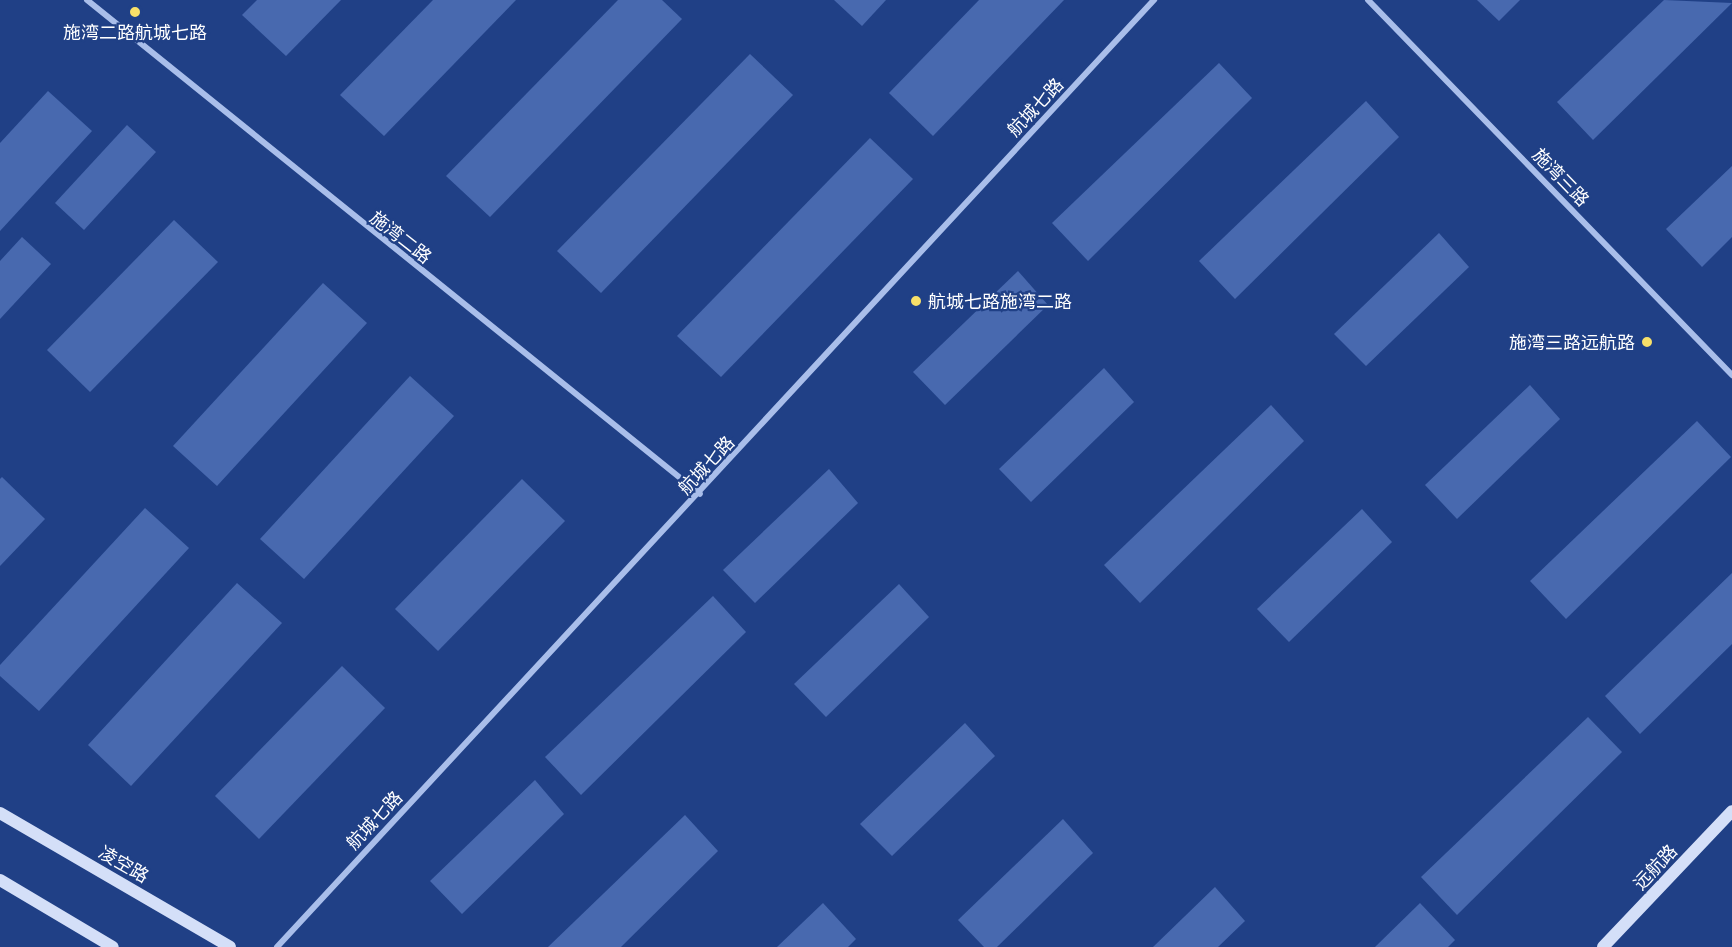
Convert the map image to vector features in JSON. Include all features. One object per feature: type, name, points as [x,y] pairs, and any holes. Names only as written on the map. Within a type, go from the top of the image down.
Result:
[{"type":"main road","name":"远航路","points":[[1603,947],[1732,811]]},
{"type":"main road","name":"凌空路","points":[[0,813],[230,947]]},
{"type":"main road","points":[[0,880],[113,947]]},
{"type":"street","name":"施湾二路","points":[[87,0],[700,494]]},
{"type":"street","name":"航城七路","points":[[277,947],[700,494],[1154,0]]},
{"type":"street","name":"施湾三路","points":[[1368,0],[1732,375]]},
{"type":"building","points":[[257,0],[341,0],[286,56],[242,15]]},
{"type":"building","points":[[433,0],[516,0],[384,136],[340,95]]},
{"type":"building","points":[[618,0],[662,0],[682,19],[490,217],[446,176]]},
{"type":"building","points":[[834,0],[886,0],[862,26]]},
{"type":"building","points":[[979,0],[1064,0],[933,136],[889,93]]},
{"type":"building","points":[[1477,0],[1520,0],[1499,21]]},
{"type":"building","points":[[1664,0],[1732,3],[1593,140],[1557,102]]},
{"type":"building","points":[[750,54],[793,95],[601,293],[557,251]]},
{"type":"building","points":[[1219,63],[1252,98],[1088,261],[1052,223]]},
{"type":"building","points":[[48,91],[92,131],[0,231],[0,143]]},
{"type":"building","points":[[1366,101],[1399,137],[1235,299],[1199,261]]},
{"type":"building","points":[[127,125],[156,152],[84,230],[55,203]]},
{"type":"building","points":[[870,138],[913,179],[721,377],[677,336]]},
{"type":"building","points":[[1732,166],[1732,237],[1702,267],[1666,229]]},
{"type":"building","points":[[174,220],[218,262],[90,392],[47,350]]},
{"type":"building","points":[[1439,233],[1469,267],[1366,366],[1334,334]]},
{"type":"building","points":[[22,237],[51,264],[0,319],[0,261]]},
{"type":"building","points":[[1018,271],[1048,305],[945,405],[913,372]]},
{"type":"building","points":[[323,283],[367,323],[217,486],[173,446]]},
{"type":"building","points":[[1104,368],[1134,402],[1031,502],[999,469]]},
{"type":"building","points":[[410,376],[454,416],[304,579],[260,539]]},
{"type":"building","points":[[1530,385],[1560,419],[1457,519],[1425,485]]},
{"type":"building","points":[[1271,405],[1304,441],[1140,603],[1104,565]]},
{"type":"building","points":[[1697,421],[1731,457],[1566,619],[1530,581]]},
{"type":"building","points":[[829,469],[858,503],[755,603],[723,570]]},
{"type":"building","points":[[2,477],[45,519],[0,566],[0,479]]},
{"type":"building","points":[[522,479],[565,521],[438,651],[395,609]]},
{"type":"building","points":[[145,508],[189,548],[39,711],[0,676],[0,665]]},
{"type":"building","points":[[1362,509],[1392,542],[1289,642],[1257,609]]},
{"type":"building","points":[[1732,573],[1732,644],[1640,734],[1605,696]]},
{"type":"building","points":[[237,583],[282,623],[131,786],[88,745]]},
{"type":"building","points":[[899,584],[929,617],[826,717],[794,684]]},
{"type":"building","points":[[713,596],[746,632],[581,795],[545,757]]},
{"type":"building","points":[[342,666],[385,708],[259,839],[215,796]]},
{"type":"building","points":[[1588,717],[1622,752],[1457,915],[1421,877]]},
{"type":"building","points":[[965,723],[995,756],[892,856],[860,824]]},
{"type":"building","points":[[535,780],[564,814],[462,914],[430,881]]},
{"type":"building","points":[[685,815],[718,851],[621,947],[548,947]]},
{"type":"building","points":[[1063,819],[1093,853],[997,947],[984,947],[958,920]]},
{"type":"building","points":[[1215,887],[1245,921],[1218,947],[1153,947]]},
{"type":"building","points":[[823,903],[856,939],[848,947],[777,947]]},
{"type":"building","points":[[1420,903],[1455,940],[1448,947],[1375,947]]},
{"type":"place","name":"施湾二路航城七路","points":[[135,12]]},
{"type":"place","name":"航城七路施湾二路","points":[[916,301]]},
{"type":"place","name":"施湾三路远航路","points":[[1647,342]]}]
